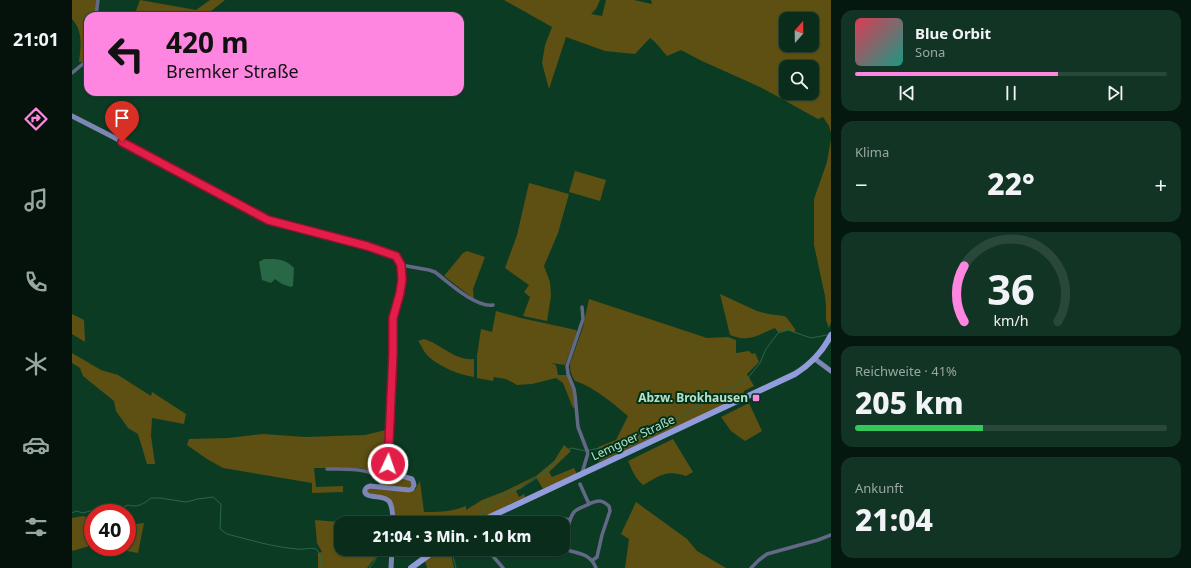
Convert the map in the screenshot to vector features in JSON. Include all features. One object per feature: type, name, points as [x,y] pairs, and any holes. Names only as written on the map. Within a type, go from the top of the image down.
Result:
[{"type":"main road","name":"Lemgoer Straße","points":[[492,516],[786,379],[804,369],[815,359],[831,334]]},
{"type":"main road","points":[[410,568],[427,556]]},
{"type":"street","points":[[96,12],[98,0]]},
{"type":"street","points":[[72,73],[84,63]]},
{"type":"street","points":[[72,116],[160,161],[268,220],[367,246],[396,256],[401,265],[402,280],[393,318],[388,468],[392,473],[412,479],[414,486],[409,490],[369,486],[365,489],[365,493],[368,496],[387,500],[390,504],[392,516]]},
{"type":"street","points":[[401,265],[435,272],[474,301],[485,305],[493,305]]},
{"type":"street","name":"Lemgoer Straße","points":[[582,307],[583,319],[567,366],[568,374],[576,395],[578,427],[588,453],[582,473]]},
{"type":"street","points":[[815,359],[831,371]]},
{"type":"street","points":[[327,469],[359,470],[373,474],[380,479],[382,484],[381,487]]},
{"type":"street","points":[[580,484],[589,504]]},
{"type":"street","points":[[570,520],[575,512],[589,504],[600,501],[606,503],[610,508],[598,557],[593,560]]},
{"type":"street","points":[[751,568],[761,558],[770,553],[831,535]]},
{"type":"street","points":[[570,551],[584,554],[593,560],[596,568]]},
{"type":"street","points":[[391,568],[392,556]]},
{"type":"street","points":[[493,556],[503,568]]},
{"type":"shaded area","points":[[72,0],[97,0],[96,12],[84,12],[83,62],[79,62],[80,33],[76,23],[72,19]]},
{"type":"shaded area","points":[[140,0],[196,10],[210,0],[225,0],[210,12],[136,12]]},
{"type":"shaded area","points":[[504,0],[600,0],[596,9],[591,14],[602,16],[606,0],[634,0],[652,4],[651,0],[831,0],[831,133],[829,126],[823,117],[818,119],[784,100],[819,100],[819,60],[779,60],[779,97],[681,50],[667,56],[650,38],[635,54],[605,51],[566,37],[549,89],[542,63],[545,45],[552,27]]},
{"type":"shaded area","points":[[831,139],[831,322],[829,328],[826,320],[825,296],[814,245],[814,199],[827,162]]},
{"type":"shaded area","points":[[575,171],[606,180],[600,201],[569,192]]},
{"type":"shaded area","points":[[529,183],[569,194],[558,233],[544,266],[550,282],[551,296],[547,321],[523,316],[530,297],[524,292],[529,285],[505,268],[517,235]]},
{"type":"shaded area","points":[[467,251],[485,257],[473,289],[474,299],[444,276],[463,253]]},
{"type":"shaded area","points":[[264,259],[277,259],[284,261],[294,268],[293,286],[291,287],[282,284],[275,279],[271,283],[262,280],[259,262]]},
{"type":"shaded area","points":[[720,294],[757,311],[784,316],[795,329],[795,332],[788,330],[778,332],[775,328],[748,338],[730,335]]},
{"type":"shaded area","points":[[589,299],[707,338],[728,337],[736,340],[736,353],[749,351],[752,354],[755,353],[759,362],[747,374],[754,386],[744,391],[743,396],[599,462],[598,447],[616,440],[628,416],[588,386],[575,381],[572,375],[570,364],[583,327]]},
{"type":"shaded area","points":[[496,311],[576,330],[577,332],[565,365],[551,363],[556,365],[558,375],[567,375],[573,387],[575,407],[573,408],[563,383],[556,378],[532,384],[517,385],[506,379],[494,377],[493,381],[477,378],[477,356],[481,329],[492,332]]},
{"type":"shaded area","points":[[72,314],[84,320],[85,342],[72,334]]},
{"type":"shaded area","points":[[424,339],[454,355],[467,359],[474,359],[474,377],[450,370],[434,361],[426,354],[418,341]]},
{"type":"shaded area","points":[[72,353],[101,370],[118,375],[151,396],[152,392],[186,414],[184,424],[152,418],[151,436],[155,464],[147,464],[138,434],[128,428],[116,411],[114,401],[83,376],[80,368],[72,363]]},
{"type":"shaded area","points":[[749,403],[762,431],[745,441],[731,431],[721,417]]},
{"type":"shaded area","points":[[386,430],[387,468],[380,478],[374,472],[361,468],[314,468],[316,487],[343,486],[343,492],[312,493],[312,483],[223,468],[187,445],[189,439],[228,438],[263,434],[305,437],[365,435]]},
{"type":"shaded area","points":[[673,439],[693,472],[686,476],[673,473],[663,474],[643,485],[632,471],[628,461]]},
{"type":"shaded area","points":[[564,445],[571,451],[549,472],[552,477],[574,468],[577,474],[543,489],[536,477],[516,491],[519,497],[524,494],[525,497],[486,516],[393,516],[390,500],[369,494],[367,491],[371,487],[408,492],[415,490],[420,481],[424,512],[451,511],[466,506],[466,510],[482,500],[503,492],[536,476],[554,461]]},
{"type":"shaded area","points":[[387,470],[393,476],[411,481],[412,484],[407,488],[383,485],[382,480]]},
{"type":"shaded area","points":[[636,502],[687,539],[697,551],[726,568],[625,568],[629,539],[621,534]]},
{"type":"shaded area","points":[[84,516],[84,548],[72,551],[72,518]]},
{"type":"shaded area","points":[[315,520],[334,522],[334,556],[376,557],[367,568],[318,568],[318,553],[322,552],[317,543]]},
{"type":"shaded area","points":[[144,523],[138,553],[136,553],[136,524]]},
{"type":"shaded area","points":[[432,556],[451,556],[454,568],[427,568],[425,561]]},
{"type":"waterway","points":[[478,516],[482,514],[486,503],[498,501],[498,498],[504,494],[521,488],[544,473],[569,449],[572,448],[585,451],[615,445],[653,432],[747,379],[760,363],[766,349],[778,333],[788,330],[811,338],[827,335]]},
{"type":"waterway","points":[[136,506],[146,502],[151,498],[186,502],[213,497],[221,504],[220,529],[227,534],[279,547],[316,549],[319,552],[321,568]]},
{"type":"waterway","points":[[72,513],[76,511],[84,513]]},
{"type":"waterway","points":[[369,568],[377,556]]},
{"type":"waterway","points":[[453,556],[456,568]]},
{"type":"place","name":"Abzw. Brokhausen","points":[[756,398]]},
{"type":"route","points":[[122,142],[268,220],[367,246],[396,256],[401,265],[402,280],[392,326],[393,353],[388,464]]}]
